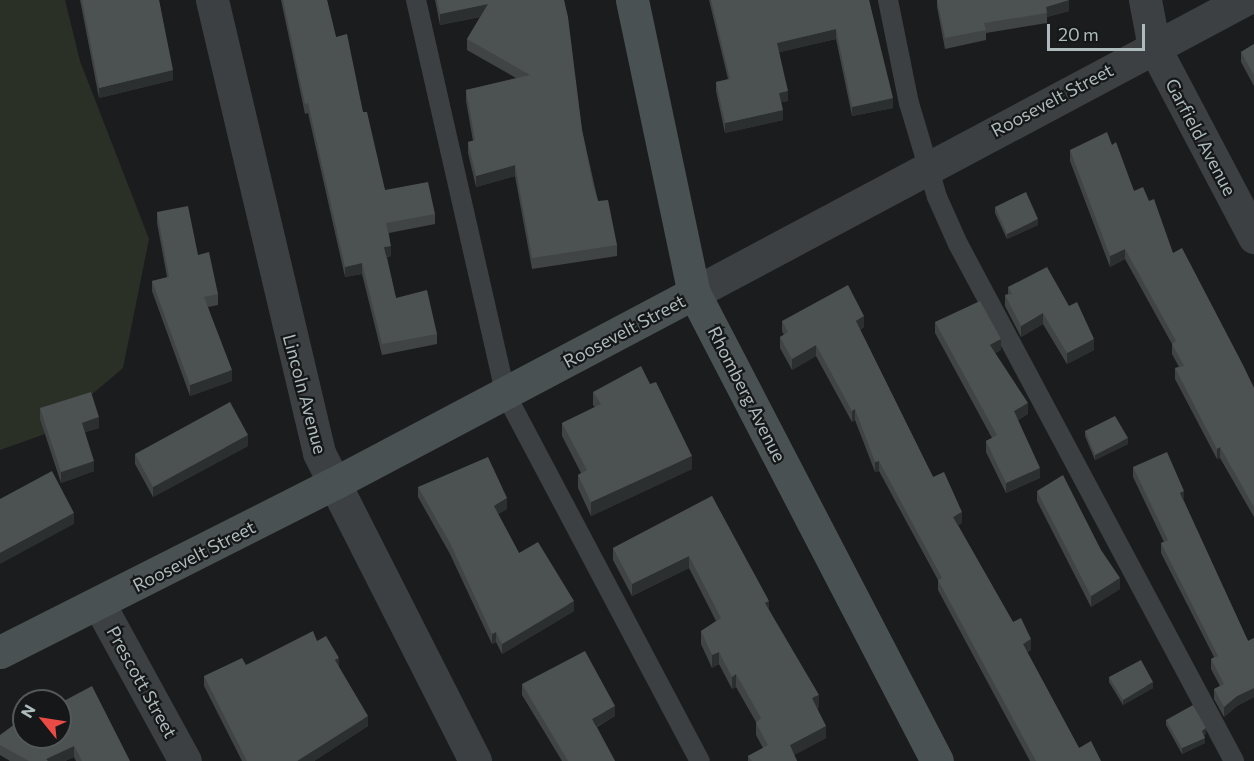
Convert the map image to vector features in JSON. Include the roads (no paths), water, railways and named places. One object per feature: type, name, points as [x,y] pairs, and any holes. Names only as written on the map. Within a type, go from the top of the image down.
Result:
[{"type":"street","name":"Lincoln Avenue","points":[[212,0],[307,416],[333,484],[475,761]]},
{"type":"street","name":"Rhomberg Avenue","points":[[632,0],[694,293],[937,761]]},
{"type":"street","name":"Garfield Avenue","points":[[1145,0],[1154,47],[1254,237]]},
{"type":"street","name":"Roosevelt Street","points":[[0,652],[99,604],[506,395],[928,165],[1244,0]]},
{"type":"street","name":"Prescott Street","points":[[99,604],[186,761]]},
{"type":"lane","points":[[416,0],[506,395],[700,761]]},
{"type":"lane","points":[[888,0],[909,104],[928,165],[958,244],[1234,761]]}]
